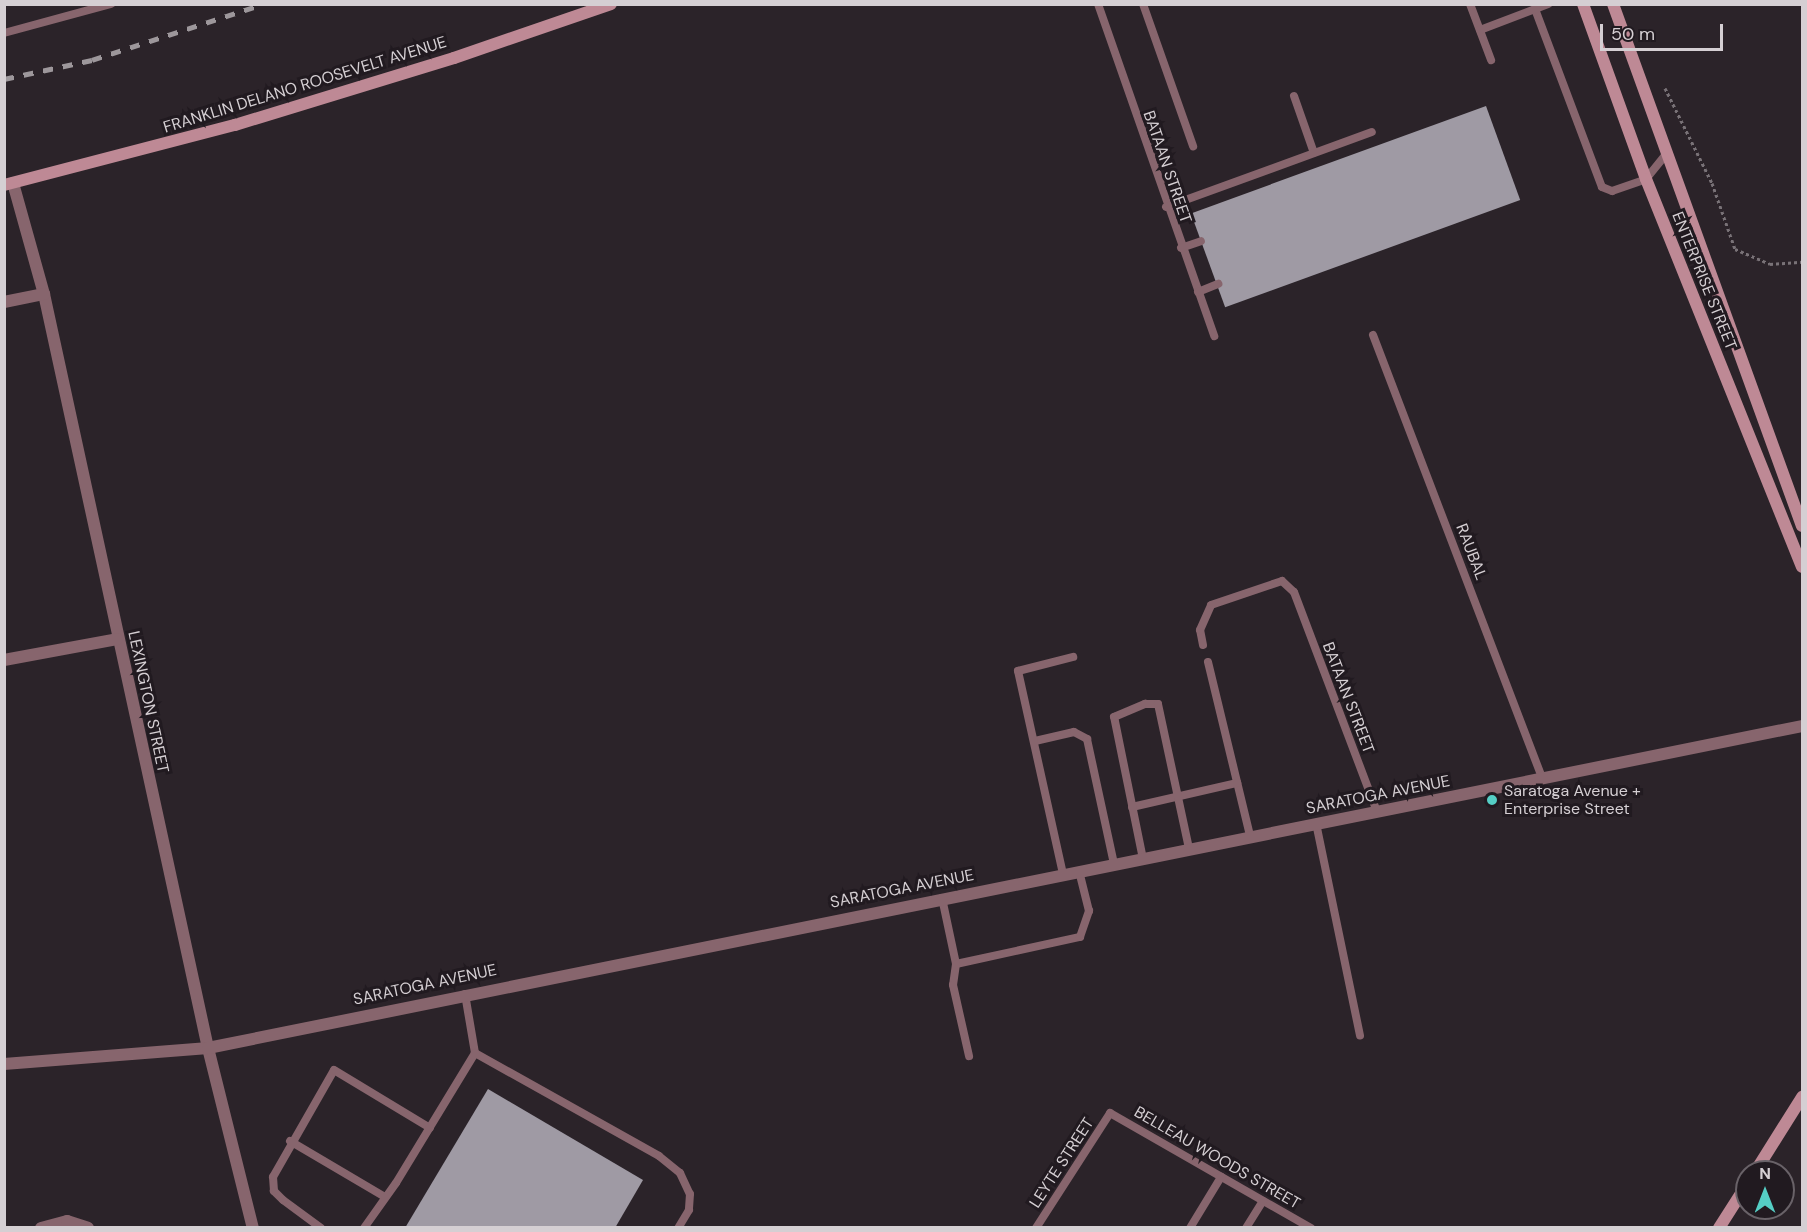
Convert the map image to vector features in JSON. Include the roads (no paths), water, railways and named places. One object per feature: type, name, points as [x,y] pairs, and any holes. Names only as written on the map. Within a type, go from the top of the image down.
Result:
[{"type":"street","name":"FRANKLIN DELANO ROOSEVELT AVENUE","points":[[9,184],[235,125],[454,58],[611,4]]},
{"type":"street","name":"ENTERPRISE STREET","points":[[1583,4],[1646,179],[1803,567]]},
{"type":"street","name":"ENTERPRISE STREET","points":[[1613,4],[1803,526]]},
{"type":"street","name":"LEXINGTON STREET","points":[[9,184],[44,294],[117,639],[208,1048],[253,1227]]},
{"type":"street","points":[[4,302],[44,294]]},
{"type":"street","points":[[4,660],[117,639]]},
{"type":"street","name":"SARATOGA AVENUE","points":[[4,1064],[208,1048],[465,993],[1250,836],[1544,780],[1803,726]]},
{"type":"street","points":[[1763,1160],[1803,1097]]},
{"type":"street","points":[[1719,1227],[1735,1202]]},
{"type":"street","points":[[41,1227],[67,1221],[88,1227]]},
{"type":"lane","points":[[4,33],[111,4]]},
{"type":"lane","name":"BATAAN STREET","points":[[1098,4],[1166,207],[1214,336]]},
{"type":"lane","points":[[1143,4],[1193,146]]},
{"type":"lane","points":[[1470,4],[1491,60]]},
{"type":"lane","points":[[1479,30],[1548,4]]},
{"type":"lane","points":[[1535,9],[1599,184],[1612,191],[1646,179],[1666,154]]},
{"type":"lane","points":[[1294,96],[1314,153]]},
{"type":"lane","points":[[1166,207],[1372,132]]},
{"type":"lane","points":[[1181,248],[1201,241]]},
{"type":"lane","points":[[1198,292],[1218,284]]},
{"type":"lane","name":"RAUBAL","points":[[1373,334],[1544,780]]},
{"type":"lane","name":"BATAAN STREET","points":[[1203,645],[1200,630],[1211,605],[1282,581],[1294,592],[1377,812]]},
{"type":"lane","points":[[1063,874],[1018,671],[1073,657]]},
{"type":"lane","points":[[1208,662],[1250,836]]},
{"type":"lane","points":[[1143,859],[1114,717],[1145,704],[1158,704],[1189,849]]},
{"type":"lane","points":[[1035,741],[1074,732],[1087,739],[1114,864]]},
{"type":"lane","points":[[1132,807],[1237,783]]},
{"type":"lane","points":[[1316,823],[1360,1035]]},
{"type":"lane","points":[[956,964],[1080,937],[1089,911],[1079,871]]},
{"type":"lane","points":[[942,898],[956,964],[953,985],[969,1056]]},
{"type":"lane","points":[[364,1227],[430,1128],[475,1053],[465,993]]},
{"type":"lane","points":[[475,1053],[659,1156],[680,1173],[690,1194],[689,1210],[678,1227]]},
{"type":"lane","points":[[321,1227],[274,1191],[273,1177],[290,1141],[334,1070],[430,1128]]},
{"type":"lane","name":"BELLEAU WOODS STREET","points":[[1110,1113],[1311,1227]]},
{"type":"lane","name":"LEYTE STREET","points":[[1036,1227],[1110,1113]]},
{"type":"lane","points":[[290,1141],[385,1197]]},
{"type":"lane","points":[[1190,1227],[1221,1177]]},
{"type":"lane","points":[[1246,1227],[1263,1201]]},
{"type":"railway","points":[[4,79],[92,60],[263,4]]},
{"type":"place","name":"Saratoga Avenue + Enterprise Street","points":[[1492,800]]}]
